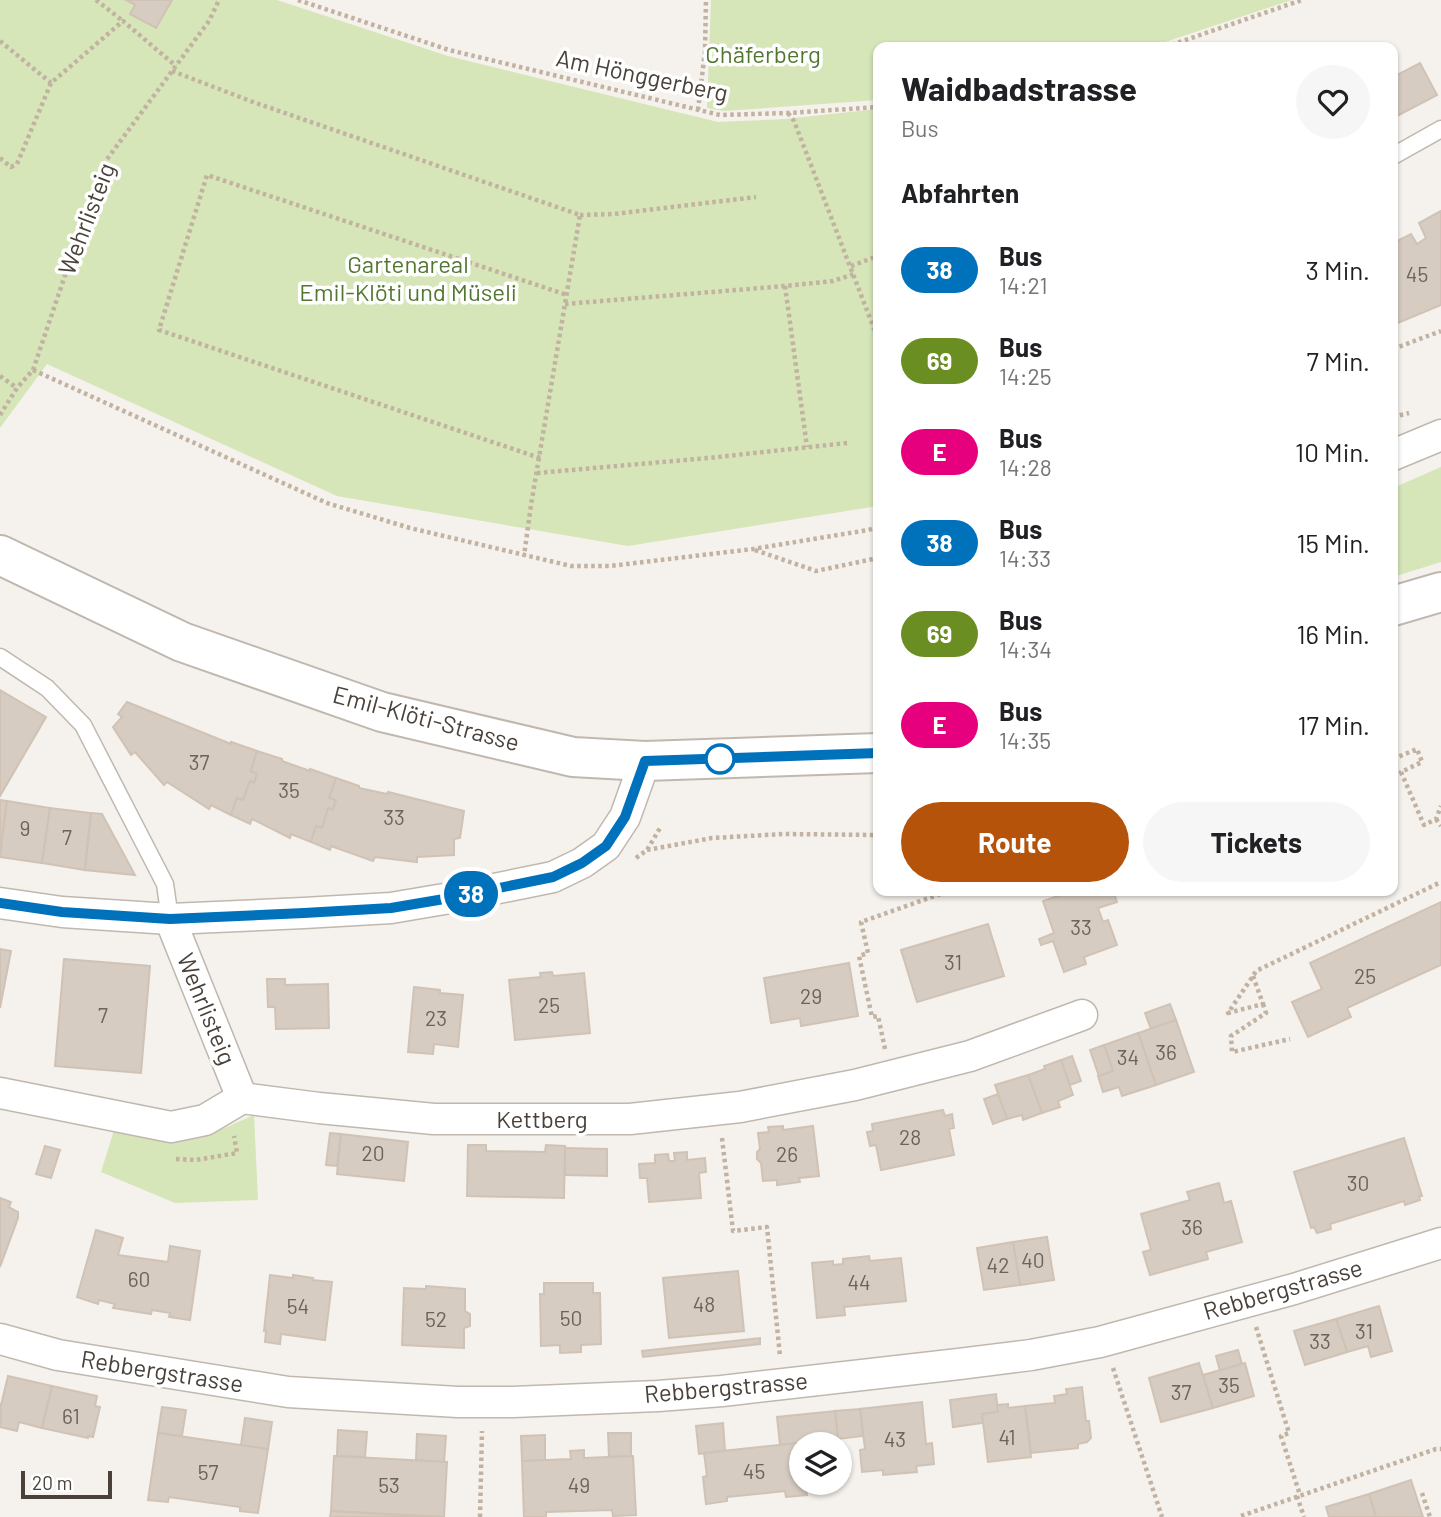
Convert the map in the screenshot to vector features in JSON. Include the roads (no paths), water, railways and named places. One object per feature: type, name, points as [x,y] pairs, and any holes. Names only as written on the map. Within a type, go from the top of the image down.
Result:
[{"type":"street","points":[[1398,453],[1441,435]]},
{"type":"street","name":"Emil-Klöti-Strasse","points":[[0,555],[182,642],[382,712],[573,757],[645,761],[873,753]]},
{"type":"street","points":[[1398,605],[1441,592]]},
{"type":"street","points":[[0,903],[62,912],[170,919],[391,908],[553,877],[582,863],[606,846],[625,817],[645,761]]},
{"type":"street","name":"Wehrlisteig","points":[[170,919],[242,1098]]},
{"type":"street","name":"Kettberg","points":[[242,1098],[434,1119],[630,1119],[740,1107],[878,1079],[970,1056],[1082,1015]]},
{"type":"street","points":[[0,1093],[171,1128],[205,1120],[242,1098]]},
{"type":"street","name":"Rebbergstrasse","points":[[0,1339],[58,1355],[288,1392],[458,1402],[658,1396],[959,1364],[1031,1355],[1100,1342],[1294,1289],[1441,1243]]},
{"type":"lane","points":[[1398,153],[1441,129]]},
{"type":"lane","points":[[0,657],[47,688],[83,725],[164,884],[170,919]]},
{"type":"park label","name":"Chäferberg","points":[[763,55]]},
{"type":"park label","name":"Gartenareal Emil-Klöti und Müseli","points":[[408,279]]}]
